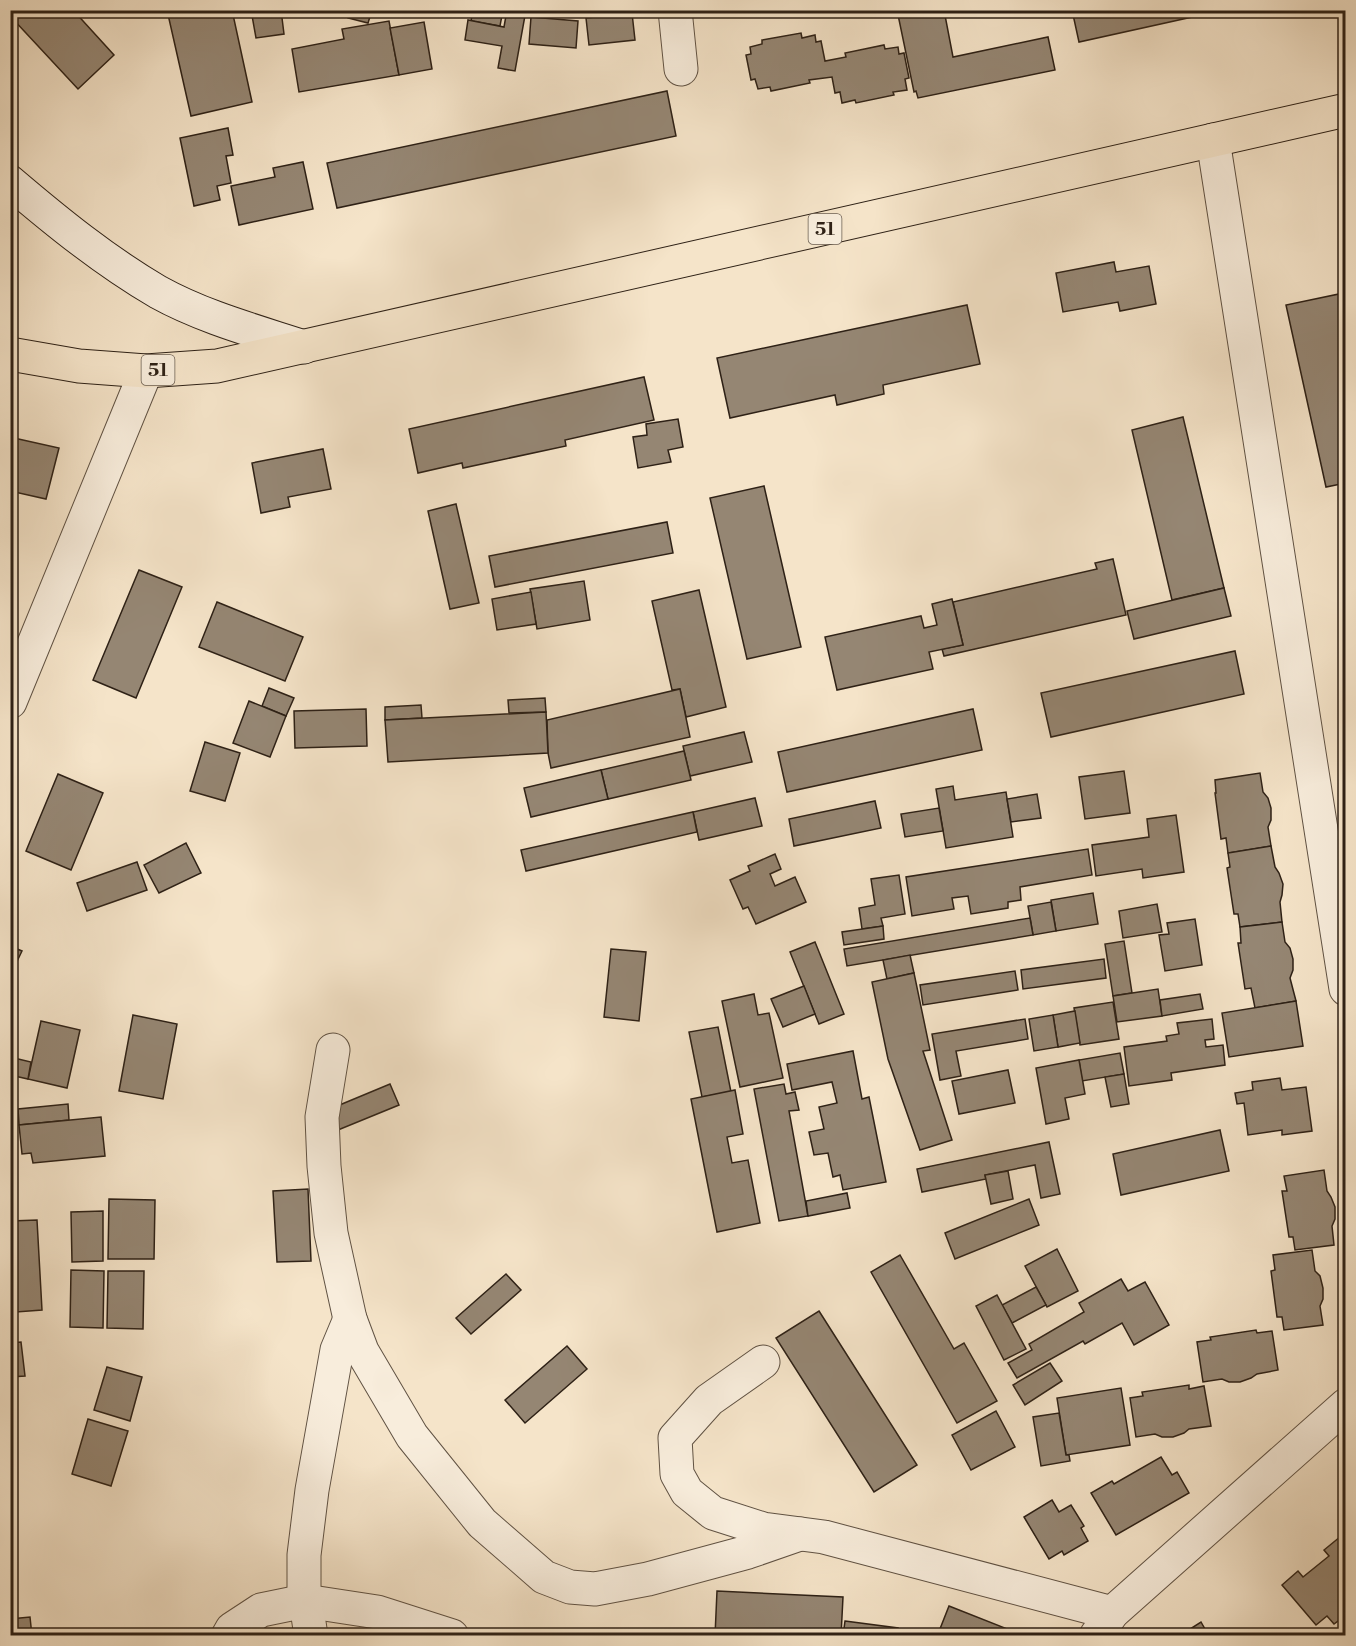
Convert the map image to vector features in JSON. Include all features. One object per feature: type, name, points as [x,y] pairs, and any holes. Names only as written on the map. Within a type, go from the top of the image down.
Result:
[{"type":"main road","name":"51","points":[[10,354],[79,366],[146,371],[217,366],[1346,110]]},
{"type":"street","points":[[675,10],[681,69]]},
{"type":"street","points":[[1213,140],[1346,989]]},
{"type":"street","points":[[10,182],[104,256],[159,292],[209,316],[304,347]]},
{"type":"street","points":[[10,702],[146,371]]},
{"type":"street","points":[[333,1050],[322,1117],[324,1166],[332,1233],[350,1319],[362,1351],[412,1436],[482,1523],[544,1577],[570,1587],[595,1589],[648,1580],[748,1552],[800,1534]]},
{"type":"street","points":[[311,1635],[304,1589],[304,1555],[312,1490],[337,1350],[350,1319]]},
{"type":"street","points":[[763,1362],[709,1400],[675,1438],[677,1474],[687,1492],[713,1513],[763,1529],[824,1538],[1104,1624],[1346,1405]]},
{"type":"street","points":[[228,1635],[232,1629],[261,1610],[305,1600],[376,1612],[452,1635]]},
{"type":"building","points":[[20,10],[73,10],[114,55],[78,89],[12,18]]},
{"type":"building","points":[[167,10],[232,10],[252,102],[191,116]]},
{"type":"building","points":[[251,10],[281,10],[284,34],[256,38]]},
{"type":"building","points":[[349,10],[372,10],[368,23],[348,18]]},
{"type":"building","points":[[473,10],[503,10],[500,26],[471,21]]},
{"type":"building","points":[[507,10],[526,10],[515,71],[498,68],[502,46],[465,40],[468,20],[504,27]]},
{"type":"building","points":[[897,10],[944,10],[953,57],[1048,37],[1055,70],[918,98],[916,91],[914,92]]},
{"type":"building","points":[[1072,10],[1224,10],[1079,42]]},
{"type":"building","points":[[632,13],[635,40],[589,45],[586,18]]},
{"type":"building","points":[[531,17],[578,21],[576,48],[529,44]]},
{"type":"building","points":[[389,21],[399,75],[299,92],[292,49],[344,39],[342,29]]},
{"type":"building","points":[[424,22],[432,69],[399,75],[390,28]]},
{"type":"building","points":[[801,33],[802,38],[815,35],[816,42],[821,41],[825,61],[846,57],[845,53],[884,45],[885,49],[898,47],[899,54],[904,53],[909,78],[905,79],[907,90],[856,103],[855,100],[842,103],[840,92],[835,93],[832,77],[809,80],[810,83],[771,91],[770,87],[758,89],[755,79],[751,80],[746,55],[751,54],[750,47],[762,44],[762,40]]},
{"type":"building","points":[[667,91],[676,136],[337,208],[327,163]]},
{"type":"building","points":[[228,128],[233,155],[226,156],[231,183],[217,186],[220,200],[194,206],[180,138]]},
{"type":"building","points":[[303,162],[313,209],[239,225],[231,186],[275,177],[273,168]]},
{"type":"building","points":[[1114,262],[1116,272],[1149,266],[1156,304],[1120,311],[1118,302],[1063,312],[1056,273]]},
{"type":"building","points":[[1339,294],[1346,324],[1346,483],[1326,487],[1286,305]]},
{"type":"building","points":[[967,305],[980,364],[883,385],[884,394],[837,405],[835,395],[730,418],[717,358]]},
{"type":"building","points":[[644,377],[654,420],[565,440],[566,446],[463,468],[462,463],[418,473],[409,429]]},
{"type":"building","points":[[1183,417],[1224,588],[1172,600],[1132,430]]},
{"type":"building","points":[[678,419],[683,447],[668,450],[671,462],[638,468],[633,437],[647,435],[646,424]]},
{"type":"building","points":[[14,438],[59,448],[46,499],[10,491],[10,451]]},
{"type":"building","points":[[323,449],[331,489],[288,497],[290,507],[261,513],[252,463]]},
{"type":"building","points":[[764,486],[801,647],[747,659],[710,498]]},
{"type":"building","points":[[456,504],[479,603],[450,609],[428,511]]},
{"type":"building","points":[[667,522],[673,553],[495,587],[489,556]]},
{"type":"building","points":[[1113,559],[1126,615],[944,656],[942,649],[963,645],[953,602],[1097,569],[1095,563]]},
{"type":"building","points":[[139,570],[182,587],[136,698],[93,680]]},
{"type":"building","points":[[584,581],[590,620],[537,629],[530,589]]},
{"type":"building","points":[[1224,588],[1231,616],[1134,639],[1127,611]]},
{"type":"building","points":[[699,590],[726,707],[686,717],[680,689],[672,690],[652,601]]},
{"type":"building","points":[[531,592],[536,624],[497,630],[492,599]]},
{"type":"building","points":[[952,599],[963,645],[929,652],[933,669],[837,690],[825,637],[921,616],[924,628],[937,625],[932,604]]},
{"type":"building","points":[[217,602],[303,637],[285,681],[199,647]]},
{"type":"building","points":[[1235,651],[1244,694],[1051,737],[1041,693]]},
{"type":"building","points":[[269,688],[294,698],[286,716],[262,706]]},
{"type":"building","points":[[680,689],[690,737],[551,768],[547,720]]},
{"type":"building","points":[[545,698],[546,712],[509,713],[508,700]]},
{"type":"building","points":[[249,701],[286,716],[270,757],[233,743]]},
{"type":"building","points":[[421,705],[422,718],[385,720],[385,707]]},
{"type":"building","points":[[366,709],[367,746],[295,748],[294,711]]},
{"type":"building","points":[[973,709],[982,750],[787,792],[778,752]]},
{"type":"building","points":[[546,712],[548,753],[388,762],[385,720]]},
{"type":"building","points":[[744,732],[752,762],[690,776],[683,746]]},
{"type":"building","points":[[205,742],[240,753],[225,801],[190,791]]},
{"type":"building","points":[[684,751],[691,780],[608,799],[601,770]]},
{"type":"building","points":[[601,770],[608,799],[531,817],[524,788]]},
{"type":"building","points":[[1124,771],[1130,813],[1085,819],[1079,777]]},
{"type":"building","points":[[1260,773],[1263,792],[1271,808],[1271,820],[1268,827],[1271,846],[1228,853],[1226,838],[1221,839],[1215,780]]},
{"type":"building","points":[[58,774],[103,793],[71,870],[26,851]]},
{"type":"building","points":[[953,786],[955,800],[1006,792],[1013,837],[946,848],[936,789]]},
{"type":"building","points":[[1037,794],[1041,818],[1011,822],[1007,799]]},
{"type":"building","points":[[755,798],[762,826],[699,840],[693,812]]},
{"type":"building","points":[[875,801],[881,828],[794,846],[789,819]]},
{"type":"building","points":[[939,808],[943,831],[905,837],[901,814]]},
{"type":"building","points":[[693,812],[697,832],[526,871],[521,850]]},
{"type":"building","points":[[1176,815],[1184,872],[1143,878],[1142,869],[1096,876],[1092,845],[1149,837],[1147,819]]},
{"type":"building","points":[[186,843],[201,873],[159,893],[144,865]]},
{"type":"building","points":[[1271,846],[1275,867],[1283,884],[1280,902],[1282,922],[1240,927],[1238,914],[1234,914],[1227,868],[1230,867],[1228,853]]},
{"type":"building","points":[[1088,849],[1092,875],[1020,887],[1021,900],[1008,902],[1008,908],[971,914],[968,896],[952,898],[954,909],[912,916],[906,877]]},
{"type":"building","points":[[775,854],[781,869],[770,874],[775,886],[795,877],[806,902],[756,924],[748,907],[743,909],[730,880],[750,871],[748,866]]},
{"type":"building","points":[[137,862],[147,890],[87,911],[77,883]]},
{"type":"building","points":[[899,875],[905,914],[881,918],[883,926],[862,929],[859,908],[875,905],[871,879]]},
{"type":"building","points":[[1093,893],[1098,924],[1056,931],[1051,900]]},
{"type":"building","points":[[1051,902],[1056,931],[1033,935],[1028,906]]},
{"type":"building","points":[[1157,904],[1162,932],[1123,938],[1119,911]]},
{"type":"building","points":[[1030,918],[1033,935],[847,966],[844,949]]},
{"type":"building","points":[[1195,919],[1202,965],[1165,971],[1159,935],[1169,934],[1167,923]]},
{"type":"building","points":[[1282,922],[1285,942],[1290,948],[1293,959],[1290,978],[1296,1001],[1255,1008],[1251,988],[1245,989],[1238,943],[1241,943],[1240,927]]},
{"type":"building","points":[[883,926],[884,939],[844,945],[842,932]]},
{"type":"building","points":[[1124,941],[1132,993],[1113,996],[1105,944]]},
{"type":"building","points":[[815,942],[844,1014],[819,1024],[790,952]]},
{"type":"building","points":[[10,946],[22,951],[10,976]]},
{"type":"building","points":[[611,949],[646,952],[639,1021],[604,1017]]},
{"type":"building","points":[[910,955],[914,973],[887,979],[883,960]]},
{"type":"building","points":[[1104,959],[1106,978],[1023,989],[1021,970]]},
{"type":"building","points":[[1015,971],[1018,990],[923,1005],[920,985]]},
{"type":"building","points":[[914,973],[930,1050],[923,1051],[952,1140],[920,1150],[888,1059],[872,982]]},
{"type":"building","points":[[804,986],[815,1014],[783,1027],[771,999]]},
{"type":"building","points":[[1158,989],[1162,1016],[1117,1022],[1113,996]]},
{"type":"building","points":[[754,994],[758,1015],[769,1013],[783,1078],[740,1087],[722,1001]]},
{"type":"building","points":[[1200,994],[1203,1009],[1162,1016],[1160,1000]]},
{"type":"building","points":[[1296,1001],[1303,1046],[1229,1057],[1222,1013]]},
{"type":"building","points":[[1113,1002],[1119,1039],[1080,1045],[1074,1008]]},
{"type":"building","points":[[1075,1011],[1080,1043],[1058,1047],[1053,1015]]},
{"type":"building","points":[[133,1015],[177,1024],[163,1099],[119,1091]]},
{"type":"building","points":[[1053,1015],[1058,1047],[1034,1051],[1029,1019]]},
{"type":"building","points":[[1025,1019],[1028,1039],[956,1051],[961,1076],[940,1080],[932,1034]]},
{"type":"building","points":[[1212,1019],[1214,1039],[1205,1040],[1206,1047],[1223,1045],[1225,1065],[1171,1073],[1172,1080],[1129,1086],[1124,1047],[1167,1041],[1166,1036],[1179,1034],[1177,1023]]},
{"type":"building","points":[[41,1021],[80,1030],[67,1088],[28,1079]]},
{"type":"building","points":[[718,1027],[731,1092],[702,1097],[689,1032]]},
{"type":"building","points":[[853,1051],[862,1099],[869,1097],[886,1182],[843,1190],[840,1175],[833,1177],[828,1153],[814,1155],[809,1132],[824,1129],[819,1107],[837,1103],[832,1082],[792,1090],[787,1064]]},
{"type":"building","points":[[1120,1053],[1124,1074],[1082,1081],[1079,1060]]},
{"type":"building","points":[[14,1058],[31,1062],[28,1079],[10,1075]]},
{"type":"building","points":[[1079,1060],[1085,1094],[1065,1098],[1069,1119],[1046,1124],[1036,1068]]},
{"type":"building","points":[[1008,1070],[1015,1103],[959,1114],[952,1081]]},
{"type":"building","points":[[1124,1074],[1129,1104],[1111,1107],[1105,1077]]},
{"type":"building","points":[[1280,1078],[1282,1090],[1306,1087],[1312,1131],[1282,1135],[1282,1130],[1248,1135],[1244,1103],[1237,1104],[1235,1093],[1253,1090],[1252,1082]]},
{"type":"building","points":[[390,1084],[399,1105],[338,1130],[330,1109]]},
{"type":"building","points":[[784,1084],[786,1094],[795,1092],[799,1110],[789,1111],[808,1216],[779,1221],[754,1089]]},
{"type":"building","points":[[735,1090],[743,1134],[727,1137],[732,1163],[748,1160],[760,1223],[717,1232],[691,1099]]},
{"type":"building","points":[[68,1104],[69,1120],[19,1125],[18,1109]]},
{"type":"building","points":[[101,1117],[105,1156],[33,1163],[31,1153],[22,1154],[19,1125]]},
{"type":"building","points":[[1220,1130],[1229,1171],[1121,1195],[1113,1154]]},
{"type":"building","points":[[1049,1142],[1060,1194],[1041,1198],[1035,1165],[985,1175],[986,1179],[922,1192],[917,1169]]},
{"type":"building","points":[[1324,1170],[1327,1191],[1335,1207],[1335,1219],[1332,1226],[1334,1245],[1295,1250],[1293,1237],[1289,1237],[1282,1191],[1287,1191],[1284,1176]]},
{"type":"building","points":[[1008,1171],[1013,1199],[991,1204],[985,1175]]},
{"type":"building","points":[[308,1189],[311,1261],[277,1262],[273,1191]]},
{"type":"building","points":[[847,1193],[850,1208],[808,1216],[806,1201]]},
{"type":"building","points":[[109,1199],[155,1200],[154,1259],[108,1259]]},
{"type":"building","points":[[1029,1199],[1039,1225],[955,1259],[945,1233]]},
{"type":"building","points":[[103,1211],[103,1261],[72,1262],[71,1212]]},
{"type":"building","points":[[37,1220],[42,1310],[16,1312],[11,1221]]},
{"type":"building","points":[[1057,1249],[1078,1291],[1047,1307],[1025,1266]]},
{"type":"building","points":[[1312,1250],[1315,1271],[1320,1276],[1323,1288],[1323,1299],[1320,1306],[1323,1325],[1284,1330],[1282,1317],[1277,1317],[1271,1271],[1275,1270],[1273,1255]]},
{"type":"building","points":[[900,1255],[954,1349],[964,1343],[997,1401],[957,1423],[871,1272]]},
{"type":"building","points":[[71,1270],[104,1271],[103,1328],[70,1327]]},
{"type":"building","points":[[108,1271],[144,1271],[143,1329],[107,1328]]},
{"type":"building","points":[[506,1274],[521,1290],[471,1334],[456,1318]]},
{"type":"building","points":[[1121,1279],[1128,1291],[1145,1282],[1169,1325],[1134,1345],[1122,1323],[1085,1344],[1083,1341],[1017,1378],[1008,1363],[1032,1350],[1029,1344],[1084,1312],[1079,1303]]},
{"type":"building","points":[[1036,1287],[1046,1305],[1012,1323],[1002,1305]]},
{"type":"building","points":[[997,1295],[1026,1349],[1004,1360],[976,1306]]},
{"type":"building","points":[[819,1311],[917,1465],[874,1492],[776,1338]]},
{"type":"building","points":[[1256,1330],[1257,1333],[1272,1331],[1278,1370],[1257,1374],[1240,1382],[1229,1382],[1222,1379],[1203,1382],[1197,1342],[1211,1340],[1210,1337]]},
{"type":"building","points":[[21,1342],[25,1376],[10,1377],[10,1343]]},
{"type":"building","points":[[567,1346],[587,1369],[525,1423],[505,1400]]},
{"type":"building","points":[[1050,1363],[1062,1381],[1025,1405],[1013,1385]]},
{"type":"building","points":[[107,1367],[142,1377],[130,1421],[94,1410]]},
{"type":"building","points":[[1189,1385],[1189,1389],[1204,1386],[1211,1426],[1189,1429],[1173,1437],[1162,1437],[1155,1434],[1136,1437],[1130,1398],[1143,1396],[1142,1392]]},
{"type":"building","points":[[1121,1388],[1130,1445],[1066,1455],[1057,1398]]},
{"type":"building","points":[[996,1411],[1015,1447],[971,1470],[952,1435]]},
{"type":"building","points":[[1059,1413],[1066,1455],[1069,1455],[1070,1461],[1041,1466],[1033,1417]]},
{"type":"building","points":[[88,1419],[128,1431],[111,1486],[72,1474]]},
{"type":"building","points":[[1161,1457],[1172,1475],[1177,1472],[1189,1493],[1116,1535],[1091,1493],[1112,1481],[1114,1484]]},
{"type":"building","points":[[1052,1500],[1059,1512],[1071,1505],[1084,1526],[1081,1528],[1088,1541],[1064,1555],[1062,1551],[1049,1559],[1024,1517]]},
{"type":"building","points":[[1346,1532],[1346,1600],[1342,1603],[1346,1608],[1346,1615],[1334,1624],[1327,1616],[1316,1625],[1282,1585],[1298,1571],[1303,1577],[1329,1556],[1324,1550]]},
{"type":"building","points":[[14,1583],[17,1609],[10,1610],[10,1584]]},
{"type":"building","points":[[717,1591],[843,1597],[841,1636],[715,1636]]},
{"type":"building","points":[[949,1606],[1025,1636],[942,1636],[938,1634]]},
{"type":"building","points":[[30,1617],[32,1636],[10,1636],[10,1619]]},
{"type":"building","points":[[845,1621],[898,1628],[897,1636],[843,1636]]},
{"type":"building","points":[[1201,1622],[1209,1636],[1179,1636]]}]
